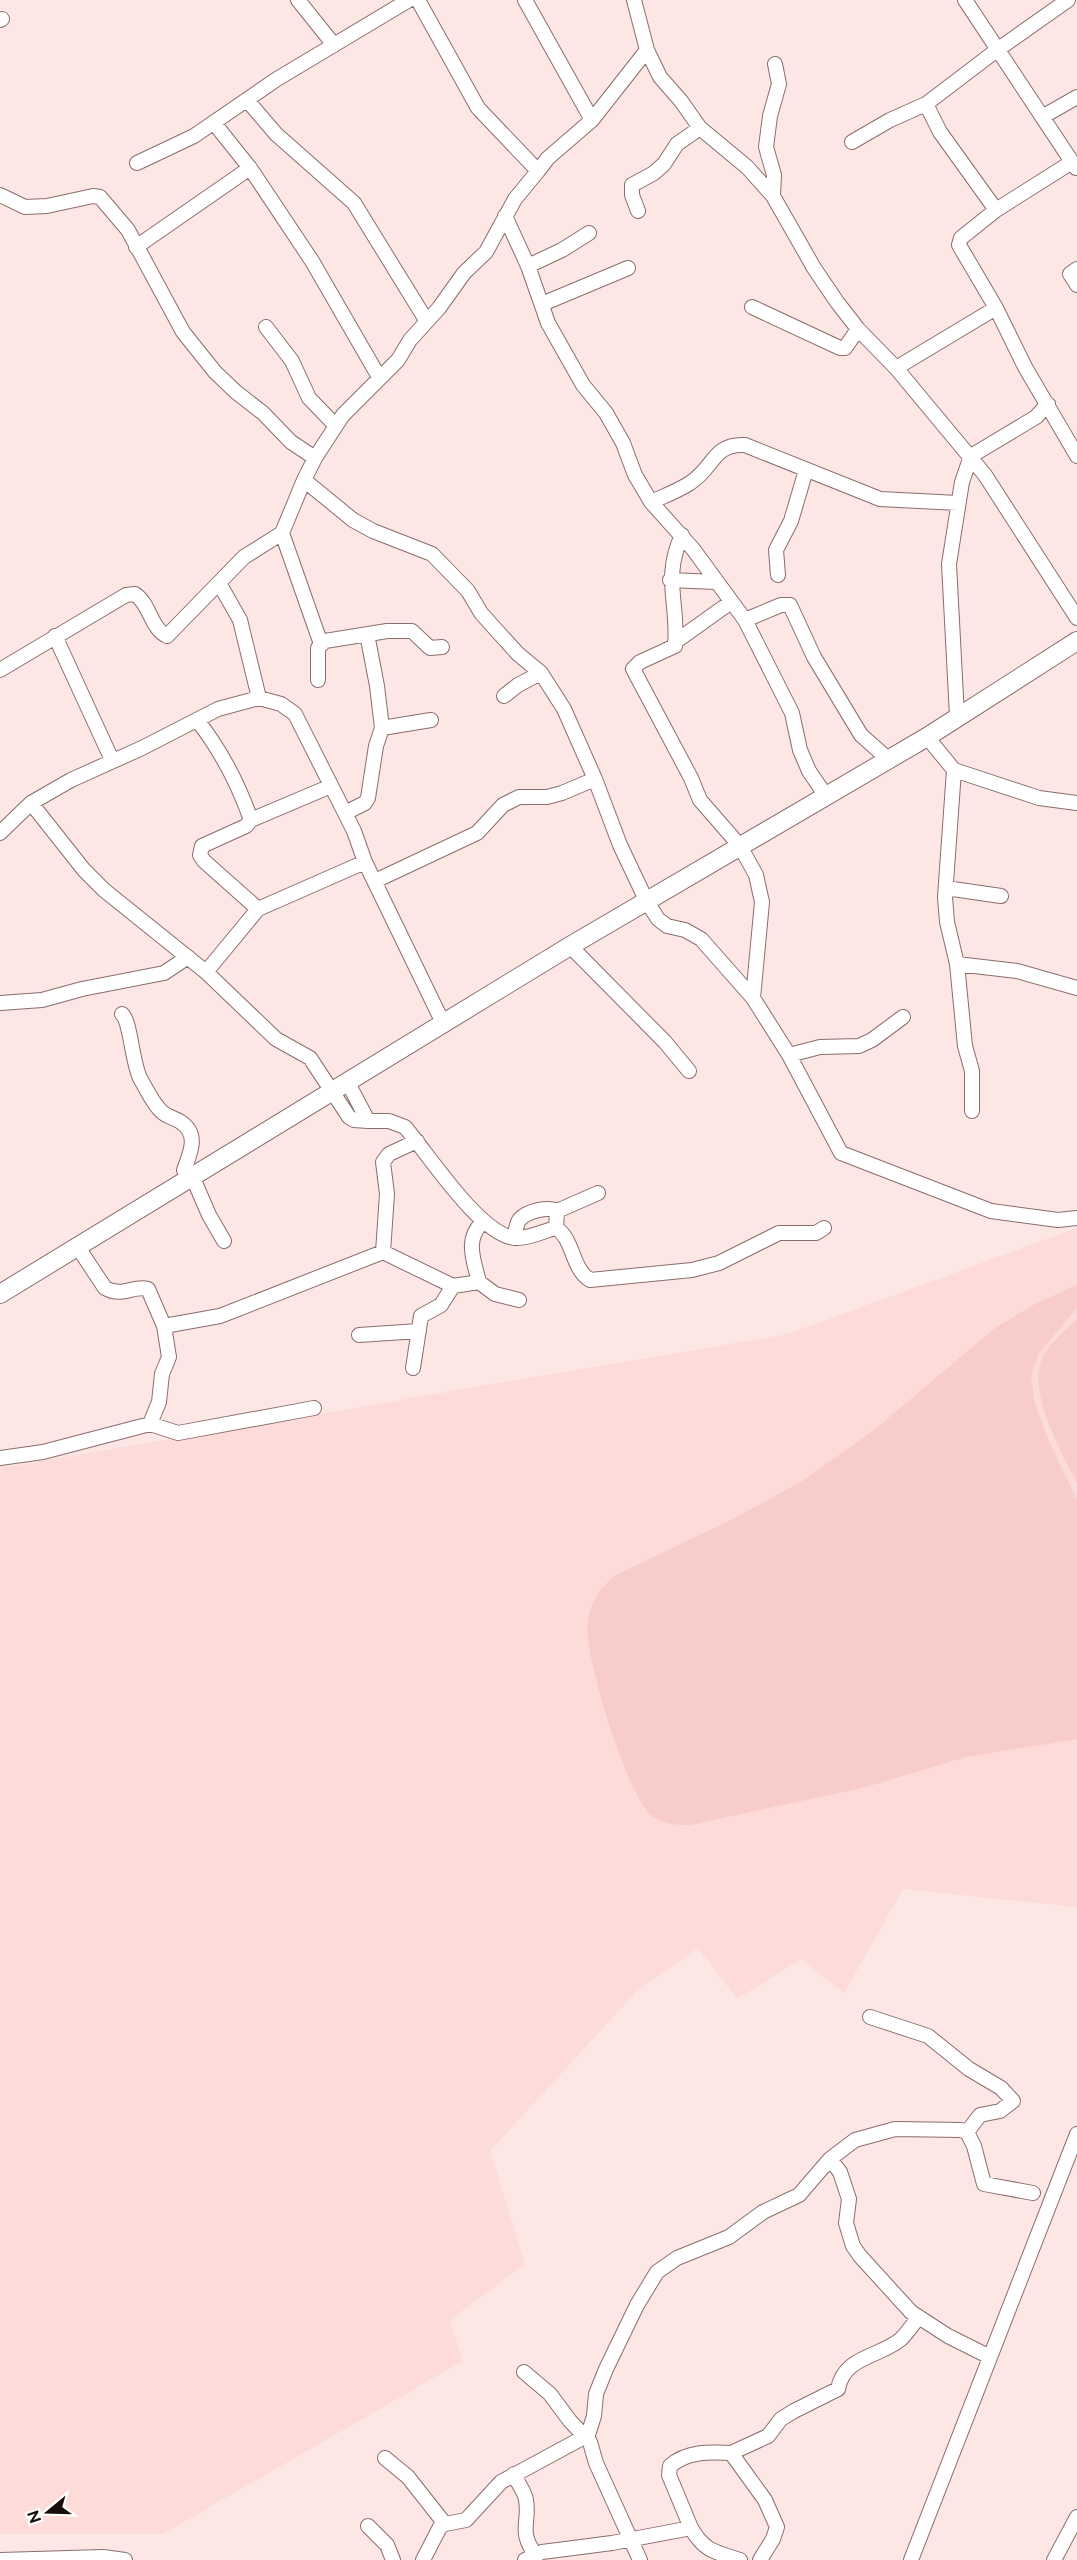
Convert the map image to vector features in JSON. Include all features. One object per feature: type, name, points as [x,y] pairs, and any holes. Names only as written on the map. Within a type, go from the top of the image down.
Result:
[{"type":"main road","points":[[0,1294],[570,946],[927,737],[1077,641]]},
{"type":"street","points":[[298,0],[334,45]]},
{"type":"street","points":[[137,163],[194,136],[277,79],[409,0]]},
{"type":"street","points":[[418,0],[478,108],[538,171]]},
{"type":"street","points":[[525,0],[592,120]]},
{"type":"street","points":[[634,0],[647,50],[660,77],[681,100],[700,128],[747,167],[773,196],[820,277],[858,329],[896,368],[944,428],[971,456],[1077,618]]},
{"type":"street","points":[[965,0],[1074,166],[996,210],[961,238],[959,245],[996,308],[1012,344],[1076,450]]},
{"type":"street","points":[[852,142],[890,120],[926,104],[1068,0]]},
{"type":"street","points":[[0,670],[126,595],[135,594],[143,599],[161,633],[167,636],[244,557],[282,533],[304,480],[335,425],[379,377],[398,360],[410,340],[439,308],[464,273],[486,252],[505,216],[548,158],[592,120],[647,50]]},
{"type":"street","points":[[773,196],[774,175],[766,147],[768,124],[779,84],[775,64]]},
{"type":"street","points":[[1042,117],[1077,97]]},
{"type":"street","points":[[247,100],[276,134],[354,203],[426,320]]},
{"type":"street","points":[[926,104],[940,132],[996,210]]},
{"type":"street","points":[[214,123],[250,168],[312,261],[379,377]]},
{"type":"street","points":[[638,211],[632,195],[632,185],[654,173],[664,164],[677,144],[700,128]]},
{"type":"street","points":[[136,247],[250,168]]},
{"type":"street","points":[[0,195],[25,207],[47,206],[93,196],[100,198],[128,230],[183,332],[215,372],[263,413],[291,442],[315,458]]},
{"type":"street","points":[[505,216],[528,266],[548,323],[583,385],[612,423],[623,443],[635,475],[651,502],[682,535],[745,620],[792,713],[800,750],[809,771],[826,796]]},
{"type":"street","points":[[528,266],[562,250],[589,233]]},
{"type":"street","points":[[542,304],[628,268]]},
{"type":"street","points":[[1077,269],[1070,274],[1077,285]]},
{"type":"street","points":[[752,307],[840,348],[845,348],[858,329]]},
{"type":"street","points":[[896,368],[996,308]]},
{"type":"street","points":[[266,327],[292,361],[309,398],[335,425]]},
{"type":"street","points":[[957,716],[949,564],[962,482],[971,456],[1036,417],[1048,405]]},
{"type":"street","points":[[651,502],[689,484],[704,472],[724,448],[732,444],[746,446],[880,498],[958,503]]},
{"type":"street","points":[[778,575],[776,550],[791,521],[806,470]]},
{"type":"street","points":[[304,480],[353,520],[373,531],[432,554],[468,591],[481,613],[498,633],[541,673],[564,709],[596,779],[620,845],[647,902],[658,919],[667,926],[685,930],[701,939],[753,998],[789,1055],[841,1153],[992,1211],[1059,1220],[1077,1218]]},
{"type":"street","points":[[282,533],[321,644]]},
{"type":"street","points":[[682,535],[675,549],[670,580],[675,642],[672,649],[640,662],[633,669],[691,778],[700,800],[740,846],[756,875],[762,902],[753,998]]},
{"type":"street","points":[[670,580],[716,582]]},
{"type":"street","points":[[219,583],[240,620],[259,698]]},
{"type":"street","points":[[675,642],[731,602]]},
{"type":"street","points":[[745,620],[781,605],[790,605],[814,657],[861,735],[888,759]]},
{"type":"street","points":[[318,680],[318,648],[325,641],[367,634],[412,631],[430,648],[442,647]]},
{"type":"street","points":[[345,813],[365,803],[368,798],[381,728],[377,686],[367,634]]},
{"type":"street","points":[[55,636],[112,760]]},
{"type":"street","points":[[504,696],[518,685],[541,673]]},
{"type":"street","points":[[2,828],[31,803],[71,780],[218,709],[259,698],[281,704],[295,714],[345,813],[365,862],[444,1025]]},
{"type":"street","points":[[197,720],[216,747],[251,820]]},
{"type":"street","points":[[381,728],[431,720]]},
{"type":"street","points":[[927,737],[954,770],[1039,798],[1077,803]]},
{"type":"street","points":[[954,770],[946,888],[947,922],[957,964],[965,1046],[972,1071],[972,1111]]},
{"type":"street","points":[[375,881],[477,833],[503,805],[519,797],[547,797],[596,779]]},
{"type":"street","points":[[258,909],[204,861],[200,855],[202,846],[246,826],[251,820],[331,786]]},
{"type":"street","points":[[31,803],[84,870],[104,890],[206,972],[276,1039],[310,1058],[340,1088],[349,1117],[354,1120],[389,1121],[405,1127],[483,1222],[502,1235],[522,1238],[556,1228]]},
{"type":"street","points":[[206,972],[258,909],[365,862]]},
{"type":"street","points":[[946,888],[1001,896]]},
{"type":"street","points":[[570,946],[665,1042],[689,1071]]},
{"type":"street","points":[[0,1003],[42,1000],[82,989],[164,974],[188,957]]},
{"type":"street","points":[[957,964],[1017,971],[1077,988]]},
{"type":"street","points":[[122,1014],[127,1022],[135,1066],[140,1079],[162,1112],[184,1124],[191,1134],[193,1146],[184,1170],[211,1161],[216,1164]]},
{"type":"street","points":[[789,1055],[820,1047],[859,1046],[872,1040],[903,1017]]},
{"type":"street","points":[[383,1252],[387,1194],[383,1162],[389,1154],[417,1141]]},
{"type":"street","points":[[193,1178],[209,1215],[224,1240]]},
{"type":"street","points":[[514,1238],[518,1222],[522,1217],[547,1208],[557,1211],[598,1193]]},
{"type":"street","points":[[557,1211],[556,1228],[567,1239],[573,1258],[584,1276],[590,1280],[600,1281],[692,1270],[720,1263],[779,1233],[816,1233],[824,1228]]},
{"type":"street","points":[[483,1222],[474,1230],[472,1238],[479,1282],[495,1294],[519,1300]]},
{"type":"street","points":[[77,1246],[105,1288],[113,1292],[125,1293],[141,1287],[148,1289],[164,1326],[169,1357],[162,1374],[159,1402],[150,1424]]},
{"type":"street","points":[[164,1326],[220,1316],[383,1252],[453,1286],[479,1282]]},
{"type":"street","points":[[413,1368],[421,1316],[441,1305],[453,1286]]},
{"type":"street","points":[[360,1335],[419,1331]]},
{"type":"street","points":[[0,1458],[43,1452],[150,1424],[178,1432],[314,1408]]},
{"type":"street","points":[[870,2017],[928,2036],[969,2069],[1001,2088],[1013,2101],[1000,2110],[980,2115],[967,2132]]},
{"type":"street","points":[[423,2560],[436,2534],[445,2524],[466,2520],[501,2482],[586,2436],[592,2424],[596,2394],[606,2369],[637,2305],[657,2272],[677,2258],[729,2237],[763,2212],[799,2195],[830,2159],[855,2140],[895,2129],[967,2132]]},
{"type":"street","points":[[967,2132],[974,2146],[984,2184],[1033,2193],[1055,2190]]},
{"type":"street","points":[[911,2560],[1055,2190],[1074,2153],[1077,2134]]},
{"type":"street","points":[[830,2159],[840,2172],[849,2199],[846,2223],[854,2246],[911,2312],[948,2336],[990,2357]]},
{"type":"street","points":[[1033,2193],[1046,2213]]},
{"type":"street","points":[[740,2560],[709,2550],[698,2540],[669,2475],[670,2466],[677,2460],[702,2452],[731,2453],[768,2436],[782,2419],[838,2389],[840,2377],[848,2369],[900,2339],[919,2317]]},
{"type":"street","points":[[524,2372],[550,2394],[570,2421],[590,2442],[596,2463],[633,2540],[640,2560]]},
{"type":"street","points":[[731,2453],[765,2500],[777,2527],[773,2539],[760,2560]]},
{"type":"street","points":[[385,2458],[408,2477],[445,2524]]},
{"type":"street","points":[[514,2474],[526,2499],[525,2531],[530,2557],[691,2528]]},
{"type":"street","points":[[1054,2560],[1077,2517]]},
{"type":"street","points":[[368,2526],[387,2545],[393,2560]]},
{"type":"street","points":[[0,2560],[103,2557],[125,2560]]},
{"type":"shaded area","points":[[1077,1228],[1077,1907],[903,1889],[844,1993],[801,1959],[737,1999],[698,1948],[637,1991],[490,2151],[525,2264],[450,2320],[463,2361],[163,2534],[0,2534],[0,1466],[13,1466],[788,1334]]},
{"type":"shaded area","points":[[1077,1285],[1077,1308],[1039,1353],[1031,1375],[1034,1401],[1048,1439],[1077,1500],[1077,1739],[966,1757],[866,1787],[690,1825],[667,1823],[652,1816],[639,1798],[628,1776],[608,1719],[592,1660],[588,1620],[594,1601],[601,1589],[616,1575],[735,1518],[802,1481],[873,1431],[995,1328],[1035,1304]]},
{"type":"shaded area","points":[[1077,1319],[1077,1483],[1043,1407],[1038,1375],[1047,1349]]}]
